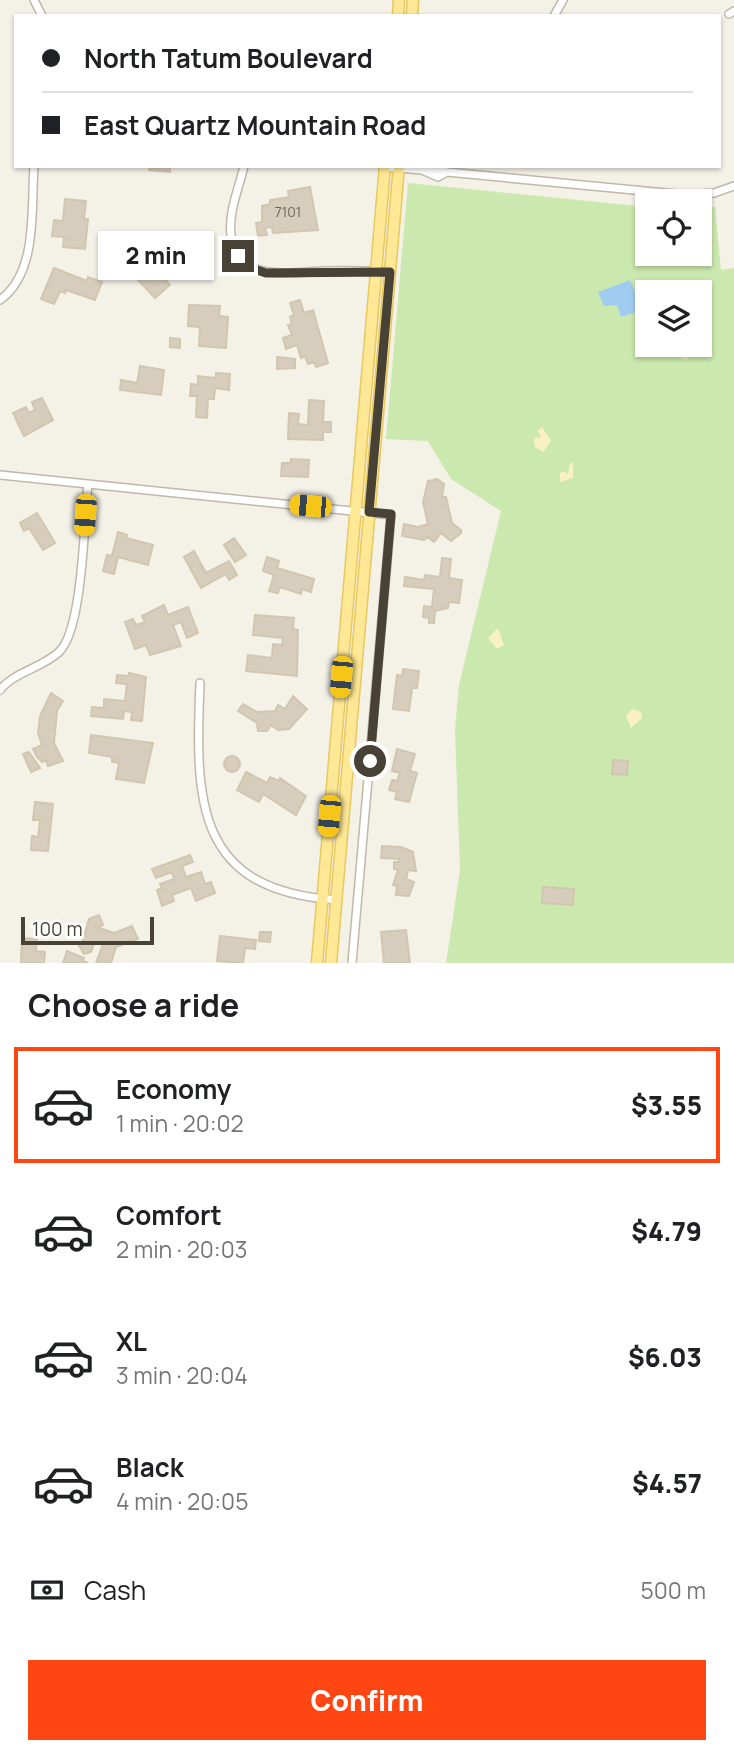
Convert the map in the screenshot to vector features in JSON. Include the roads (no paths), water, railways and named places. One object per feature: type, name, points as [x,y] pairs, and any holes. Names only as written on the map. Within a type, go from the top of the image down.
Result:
[{"type":"main road","points":[[331,963],[385,168]]},
{"type":"main road","points":[[317,963],[399,168]]},
{"type":"street","points":[[34,0],[41,12]]},
{"type":"street","points":[[0,300],[11,292],[23,275],[34,168]]},
{"type":"street","points":[[244,168],[231,222],[234,249],[245,263],[266,273],[390,272]]},
{"type":"street","points":[[407,168],[427,168]]},
{"type":"street","points":[[433,168],[447,172],[686,195],[713,193],[734,186]]},
{"type":"street","points":[[493,176],[495,168]]},
{"type":"street","points":[[0,475],[391,514],[352,963]]},
{"type":"street","points":[[0,690],[50,659],[68,641],[76,607],[88,484]]},
{"type":"street","points":[[200,683],[202,782],[212,831],[220,847],[238,870],[261,883],[298,896],[337,900]]},
{"type":"water","points":[[630,280],[635,292],[635,312],[621,317],[617,305],[604,306],[598,292]]}]
